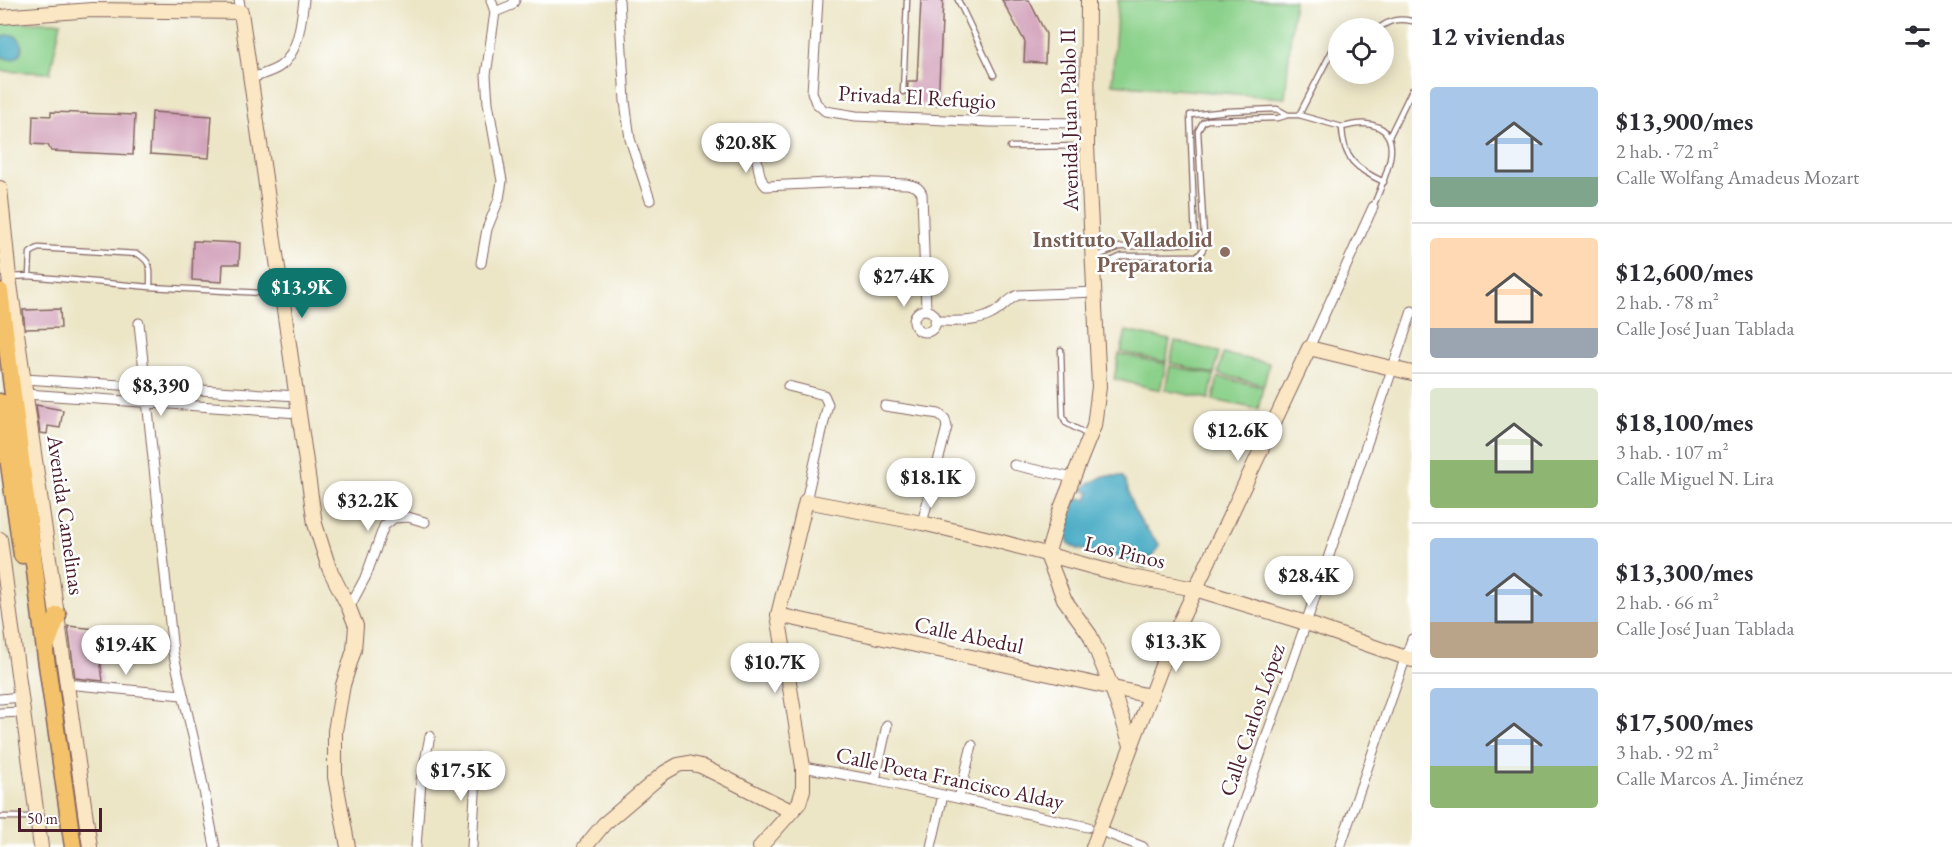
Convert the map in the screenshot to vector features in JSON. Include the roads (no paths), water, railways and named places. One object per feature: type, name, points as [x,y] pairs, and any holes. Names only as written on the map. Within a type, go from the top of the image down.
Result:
[{"type":"highway","name":"Avenida Camelinas","points":[[0,291],[45,651],[73,847]]},
{"type":"highway","points":[[0,402],[63,847]]},
{"type":"highway","points":[[45,651],[58,615]]},
{"type":"street","points":[[252,78],[279,67],[291,53],[300,27],[304,0]]},
{"type":"street","points":[[481,263],[487,229],[499,199],[502,181],[488,103],[486,75],[495,12],[491,0]]},
{"type":"street","points":[[495,12],[512,4],[515,0]]},
{"type":"street","points":[[619,0],[624,101],[630,139],[650,200]]},
{"type":"street","name":"Privada El Refugio","points":[[818,0],[812,92],[816,103],[825,111],[856,116],[904,119],[1087,123]]},
{"type":"street","name":"Avenida Juan Pablo II","points":[[1047,555],[1053,531],[1094,426],[1099,387],[1087,123],[1088,0]]},
{"type":"street","points":[[0,17],[91,5],[240,6],[315,524],[329,568],[350,608],[356,626],[354,650],[343,685],[335,731],[335,777],[348,847]]},
{"type":"street","points":[[754,130],[761,183],[766,186],[848,182],[907,184],[920,189],[926,309]]},
{"type":"street","name":"Avenida Camelinas","points":[[0,188],[9,277],[90,847]]},
{"type":"street","points":[[1093,847],[1094,829],[1131,746],[1172,639],[1309,348],[1372,207]]},
{"type":"street","points":[[935,321],[981,319],[994,314],[1011,298],[1018,295],[1096,292]]},
{"type":"street","points":[[926,309],[932,313],[935,321],[934,327],[928,331],[921,331],[915,327],[914,316],[926,309]]},
{"type":"street","name":"Calle Carlos López","points":[[1228,847],[1412,311]]},
{"type":"street","points":[[140,322],[173,652],[195,745],[215,847]]},
{"type":"street","points":[[1309,348],[1412,373]]},
{"type":"street","points":[[24,379],[297,396]]},
{"type":"street","points":[[759,847],[798,802],[803,790],[803,767],[778,615],[828,404],[824,395],[788,386]]},
{"type":"street","points":[[26,394],[298,413]]},
{"type":"street","points":[[885,406],[939,414],[945,419],[946,427],[922,524]]},
{"type":"street","points":[[1014,465],[1073,478]]},
{"type":"street","name":"Los Pinos","points":[[806,501],[998,541],[1126,576],[1195,589],[1306,623],[1409,659]]},
{"type":"street","points":[[350,608],[366,576],[384,526],[394,518],[408,517],[425,522]]},
{"type":"street","points":[[0,539],[3,577],[41,847]]},
{"type":"street","points":[[1047,555],[1055,579],[1065,598],[1090,635],[1112,688],[1131,746]]},
{"type":"street","name":"Calle Abedul","points":[[778,615],[1150,696]]},
{"type":"street","points":[[1340,847],[1409,659],[1412,639]]},
{"type":"street","points":[[67,684],[182,695]]},
{"type":"street","points":[[0,699],[21,697]]},
{"type":"street","points":[[0,713],[23,712]]},
{"type":"street","points":[[875,780],[887,725]]},
{"type":"street","points":[[416,847],[421,782],[430,736]]},
{"type":"street","points":[[959,798],[972,745]]},
{"type":"street","points":[[472,847],[477,759]]},
{"type":"street","points":[[585,847],[604,824],[664,773],[678,765],[688,763],[701,766],[791,811]]},
{"type":"street","name":"Calle Poeta Francisco Alday","points":[[803,767],[875,780],[1094,829],[1143,847]]},
{"type":"street","points":[[931,847],[943,795]]},
{"type":"lane","points":[[903,92],[908,0]]},
{"type":"lane","points":[[958,0],[993,75]]},
{"type":"lane","points":[[1394,20],[1412,21]]},
{"type":"lane","points":[[1299,116],[1328,59]]},
{"type":"lane","points":[[1372,207],[1384,182],[1391,155],[1389,137],[1412,90]]},
{"type":"lane","points":[[1193,243],[1195,241],[1190,116],[1228,111],[1277,109],[1288,114],[1342,127],[1365,123],[1380,127],[1389,137]]},
{"type":"lane","points":[[1094,263],[1122,256],[1196,256],[1201,254],[1204,249],[1204,237],[1198,131],[1203,122],[1278,118],[1288,114]]},
{"type":"lane","points":[[1342,127],[1345,149],[1351,160],[1363,172],[1384,182]]},
{"type":"lane","points":[[1010,147],[1088,146]]},
{"type":"lane","points":[[1193,243],[1201,254]]},
{"type":"lane","points":[[1094,263],[1120,246],[1193,243]]},
{"type":"lane","points":[[29,276],[30,253],[38,248],[138,254],[147,259],[150,268],[150,287]]},
{"type":"lane","points":[[9,277],[29,276],[150,287],[282,294]]},
{"type":"lane","points":[[1061,350],[1063,416],[1066,423],[1090,436]]},
{"type":"lane","points":[[0,817],[37,817]]},
{"type":"water","points":[[6,36],[14,36],[21,43],[21,51],[14,58],[6,58],[-1,51],[-1,43]]},
{"type":"water","points":[[1104,476],[1122,476],[1137,515],[1160,545],[1145,568],[1116,557],[1078,549],[1069,544],[1066,536],[1075,500],[1081,498],[1087,500],[1090,492],[1082,490],[1088,484]]},
{"type":"place","name":"Instituto Valladolid Preparatoria","points":[[1225,252]]}]
